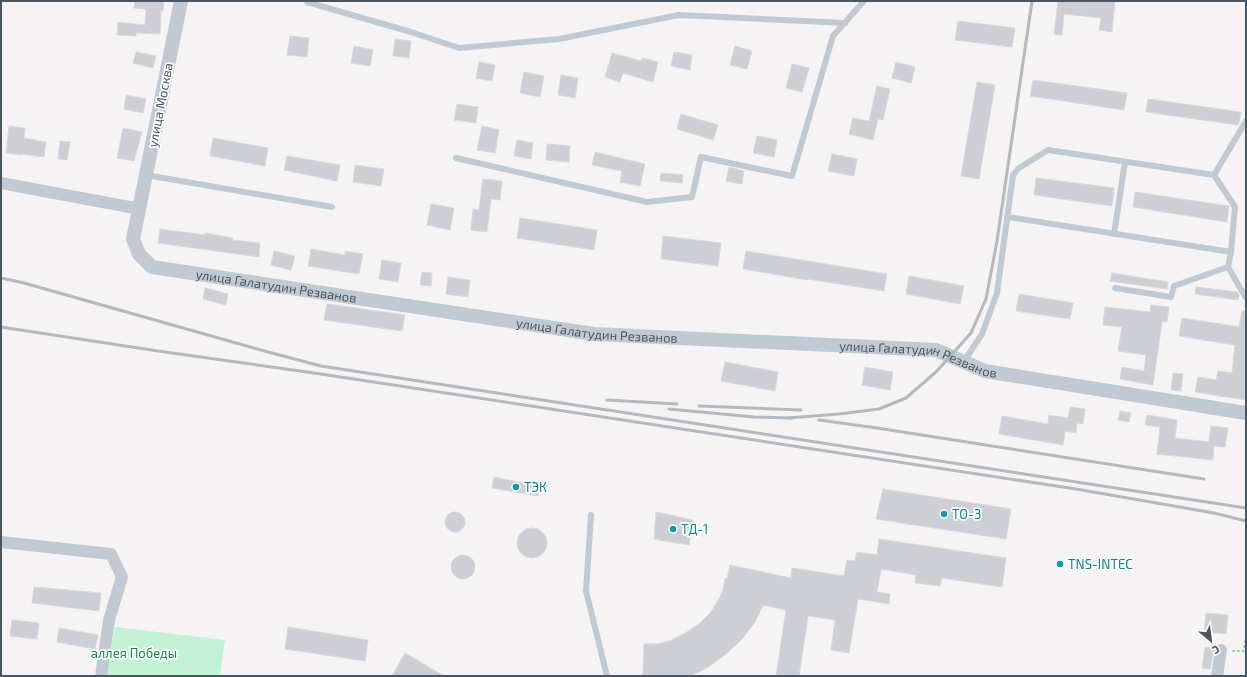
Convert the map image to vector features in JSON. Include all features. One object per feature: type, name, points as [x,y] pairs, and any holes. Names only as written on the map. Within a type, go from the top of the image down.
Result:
[{"type":"street","name":"улица Москва","points":[[140,209],[181,1]]},
{"type":"street","points":[[1,183],[140,209]]},
{"type":"street","name":"улица Галатудин Резванов","points":[[140,209],[132,239],[139,254],[152,267],[594,334],[936,350],[985,371],[1246,413]]},
{"type":"street","points":[[1,542],[111,554],[122,578],[109,620],[101,676]]},
{"type":"street","points":[[1217,676],[1221,650]]},
{"type":"lane","points":[[306,1],[459,48],[559,39],[679,15],[845,23]]},
{"type":"lane","points":[[456,158],[646,202],[692,197],[701,157],[792,176],[833,36],[864,1]]},
{"type":"lane","points":[[1214,175],[1246,121]]},
{"type":"lane","points":[[964,362],[982,334],[998,293],[1013,174],[1019,168],[1048,150],[1214,175],[1235,208],[1231,252],[1228,267],[1246,298]]},
{"type":"lane","points":[[1114,234],[1125,162]]},
{"type":"lane","points":[[146,175],[332,207]]},
{"type":"lane","points":[[1008,217],[1231,252]]},
{"type":"lane","points":[[1115,288],[1171,297],[1174,286],[1228,267]]},
{"type":"lane","points":[[591,515],[586,592],[607,676]]},
{"type":"path","points":[[1221,650],[1244,651],[1246,633]]},
{"type":"green space","name":"аллея Победы","points":[[115,627],[225,640],[220,676],[106,676]]},
{"type":"building","points":[[135,1],[164,1],[163,11],[161,11],[160,34],[136,33],[136,36],[117,35],[118,22],[145,25],[146,9],[134,8]]},
{"type":"building","points":[[1058,1],[1115,1],[1112,32],[1099,30],[1101,18],[1064,14],[1062,35],[1054,34]]},
{"type":"building","points":[[958,21],[1015,28],[1012,47],[955,40]]},
{"type":"building","points":[[290,36],[309,38],[307,57],[287,55]]},
{"type":"building","points":[[395,39],[411,41],[409,58],[393,56]]},
{"type":"building","points":[[354,46],[373,50],[370,66],[351,63]]},
{"type":"building","points":[[735,46],[752,51],[747,69],[730,65]]},
{"type":"building","points":[[136,52],[156,56],[153,68],[133,63]]},
{"type":"building","points":[[674,52],[692,55],[690,70],[671,66]]},
{"type":"building","points":[[612,53],[641,61],[642,58],[658,62],[653,82],[623,73],[620,82],[605,77]]},
{"type":"building","points":[[479,62],[495,65],[492,81],[476,78]]},
{"type":"building","points":[[896,62],[915,67],[911,83],[892,78]]},
{"type":"building","points":[[792,64],[809,68],[802,92],[786,88]]},
{"type":"building","points":[[524,72],[544,76],[540,97],[520,93]]},
{"type":"building","points":[[561,75],[578,78],[575,98],[558,95]]},
{"type":"building","points":[[1033,80],[1127,93],[1124,110],[1030,96]]},
{"type":"building","points":[[977,82],[995,85],[979,179],[961,176]]},
{"type":"building","points":[[877,86],[890,89],[883,120],[878,119],[873,140],[849,134],[853,118],[869,121]]},
{"type":"building","points":[[126,95],[146,99],[143,113],[124,109]]},
{"type":"building","points":[[1148,99],[1241,112],[1239,123],[1238,125],[1146,112]]},
{"type":"building","points":[[457,104],[478,107],[476,123],[454,120]]},
{"type":"building","points":[[681,114],[718,125],[713,140],[677,129]]},
{"type":"building","points":[[9,126],[25,128],[24,138],[46,142],[44,157],[6,153]]},
{"type":"building","points":[[482,126],[499,130],[495,153],[477,150]]},
{"type":"building","points":[[123,128],[142,132],[134,161],[117,158]]},
{"type":"building","points":[[757,136],[777,140],[774,157],[753,153]]},
{"type":"building","points":[[213,138],[268,148],[265,166],[210,156]]},
{"type":"building","points":[[517,140],[533,143],[531,159],[514,156]]},
{"type":"building","points":[[60,141],[70,142],[67,160],[58,159]]},
{"type":"building","points":[[547,144],[570,146],[569,162],[546,160]]},
{"type":"building","points":[[595,152],[645,164],[640,186],[620,182],[622,171],[592,165]]},
{"type":"building","points":[[832,154],[857,159],[854,176],[828,171]]},
{"type":"building","points":[[287,156],[340,165],[337,181],[284,170]]},
{"type":"building","points":[[355,165],[384,169],[381,186],[353,182]]},
{"type":"building","points":[[729,167],[744,171],[742,184],[726,181]]},
{"type":"building","points":[[661,173],[683,175],[682,183],[660,181]]},
{"type":"building","points":[[1036,178],[1114,188],[1112,206],[1034,195]]},
{"type":"building","points":[[483,179],[502,181],[500,200],[491,199],[487,232],[471,230],[473,209],[479,210]]},
{"type":"building","points":[[1135,192],[1229,206],[1227,222],[1133,207]]},
{"type":"building","points":[[431,204],[454,208],[450,230],[427,225]]},
{"type":"building","points":[[520,218],[597,230],[594,250],[517,238]]},
{"type":"building","points":[[160,229],[205,235],[205,233],[233,238],[232,240],[260,243],[259,257],[158,243]]},
{"type":"building","points":[[663,236],[721,243],[718,266],[661,259]]},
{"type":"building","points":[[311,249],[345,255],[345,251],[363,254],[359,274],[308,266]]},
{"type":"building","points":[[274,251],[295,256],[291,270],[271,265]]},
{"type":"building","points":[[746,251],[887,274],[884,291],[743,269]]},
{"type":"building","points":[[382,260],[401,263],[398,282],[379,279]]},
{"type":"building","points":[[422,272],[432,273],[431,286],[420,285]]},
{"type":"building","points":[[1112,273],[1168,282],[1167,289],[1110,281]]},
{"type":"building","points":[[909,276],[964,286],[960,304],[906,294]]},
{"type":"building","points":[[448,277],[470,280],[468,297],[446,294]]},
{"type":"building","points":[[1196,287],[1237,292],[1239,295],[1238,300],[1195,294]]},
{"type":"building","points":[[205,288],[228,294],[226,305],[203,299]]},
{"type":"building","points":[[1019,294],[1073,303],[1070,319],[1016,311]]},
{"type":"building","points":[[327,304],[405,315],[402,331],[324,320]]},
{"type":"building","points":[[1151,305],[1169,307],[1167,322],[1162,322],[1153,385],[1120,379],[1122,367],[1144,371],[1146,355],[1118,351],[1122,327],[1103,325],[1105,307],[1150,312]]},
{"type":"building","points":[[1242,311],[1246,311],[1246,400],[1195,392],[1198,377],[1216,380],[1218,371],[1232,373],[1235,345],[1179,336],[1182,318],[1239,327]]},
{"type":"building","points":[[725,362],[778,372],[775,391],[721,381]]},
{"type":"building","points":[[865,367],[893,372],[890,390],[862,385]]},
{"type":"building","points":[[1173,373],[1183,374],[1181,391],[1171,390]]},
{"type":"building","points":[[1070,407],[1085,409],[1083,424],[1077,423],[1076,433],[1065,431],[1063,445],[999,434],[1002,416],[1048,424],[1049,415],[1068,418]]},
{"type":"building","points":[[1120,411],[1131,413],[1129,422],[1118,420]]},
{"type":"building","points":[[1147,415],[1177,420],[1175,438],[1209,442],[1211,426],[1228,428],[1225,447],[1214,446],[1213,460],[1157,454],[1160,427],[1145,425]]},
{"type":"building","name":"ТЭК","points":[[494,477],[539,486],[538,496],[492,488]]},
{"type":"building","name":"ТО-3","points":[[883,489],[1011,509],[1006,539],[876,519]]},
{"type":"building","points":[[455,512],[462,515],[465,522],[462,529],[455,532],[448,529],[445,522],[448,515]]},
{"type":"building","name":"ТД-1","points":[[656,512],[693,520],[689,545],[654,539]]},
{"type":"building","points":[[532,528],[543,532],[547,543],[543,554],[532,558],[521,554],[517,543],[521,532]]},
{"type":"building","points":[[879,539],[1006,558],[1002,587],[942,578],[940,586],[915,583],[916,575],[881,569],[877,592],[890,594],[889,604],[858,599],[849,653],[831,650],[835,620],[808,616],[799,676],[776,676],[786,610],[763,605],[755,622],[742,639],[726,654],[707,668],[690,676],[643,676],[644,644],[656,644],[670,641],[700,623],[711,612],[719,599],[723,590],[725,578],[727,579],[730,565],[791,578],[792,568],[844,576],[847,560],[855,561],[857,552],[877,555]]},
{"type":"building","points":[[463,555],[471,559],[475,567],[471,575],[463,579],[455,575],[451,567],[455,559]]},
{"type":"building","points":[[34,587],[101,593],[99,611],[32,603]]},
{"type":"building","points":[[1206,613],[1228,615],[1226,634],[1204,632]]},
{"type":"building","points":[[12,620],[39,623],[37,639],[10,636]]},
{"type":"building","points":[[288,627],[368,640],[365,661],[285,649]]},
{"type":"building","points":[[59,628],[98,635],[95,649],[57,642]]},
{"type":"building","points":[[1205,647],[1214,648],[1210,669],[1202,668]]},
{"type":"building","points":[[405,653],[444,676],[392,676]]},
{"type":"railway","points":[[788,418],[879,409],[906,398],[937,371],[971,333],[986,299],[997,241],[1032,1]]},
{"type":"railway","points":[[1,278],[24,283],[321,366],[1246,508]]},
{"type":"railway","points":[[1,327],[321,374],[1076,489],[1214,513],[1246,521]]},
{"type":"railway","points":[[607,400],[677,404]]},
{"type":"railway","points":[[699,406],[801,410]]},
{"type":"railway","points":[[669,409],[754,417],[793,418]]},
{"type":"railway","points":[[819,420],[1204,479]]},
{"type":"place","name":"ТЭК","points":[[516,487]]},
{"type":"place","name":"ТО-3","points":[[944,514]]},
{"type":"place","name":"ТД-1","points":[[673,529]]},
{"type":"place","name":"TNS-INTEC","points":[[1060,564]]}]
